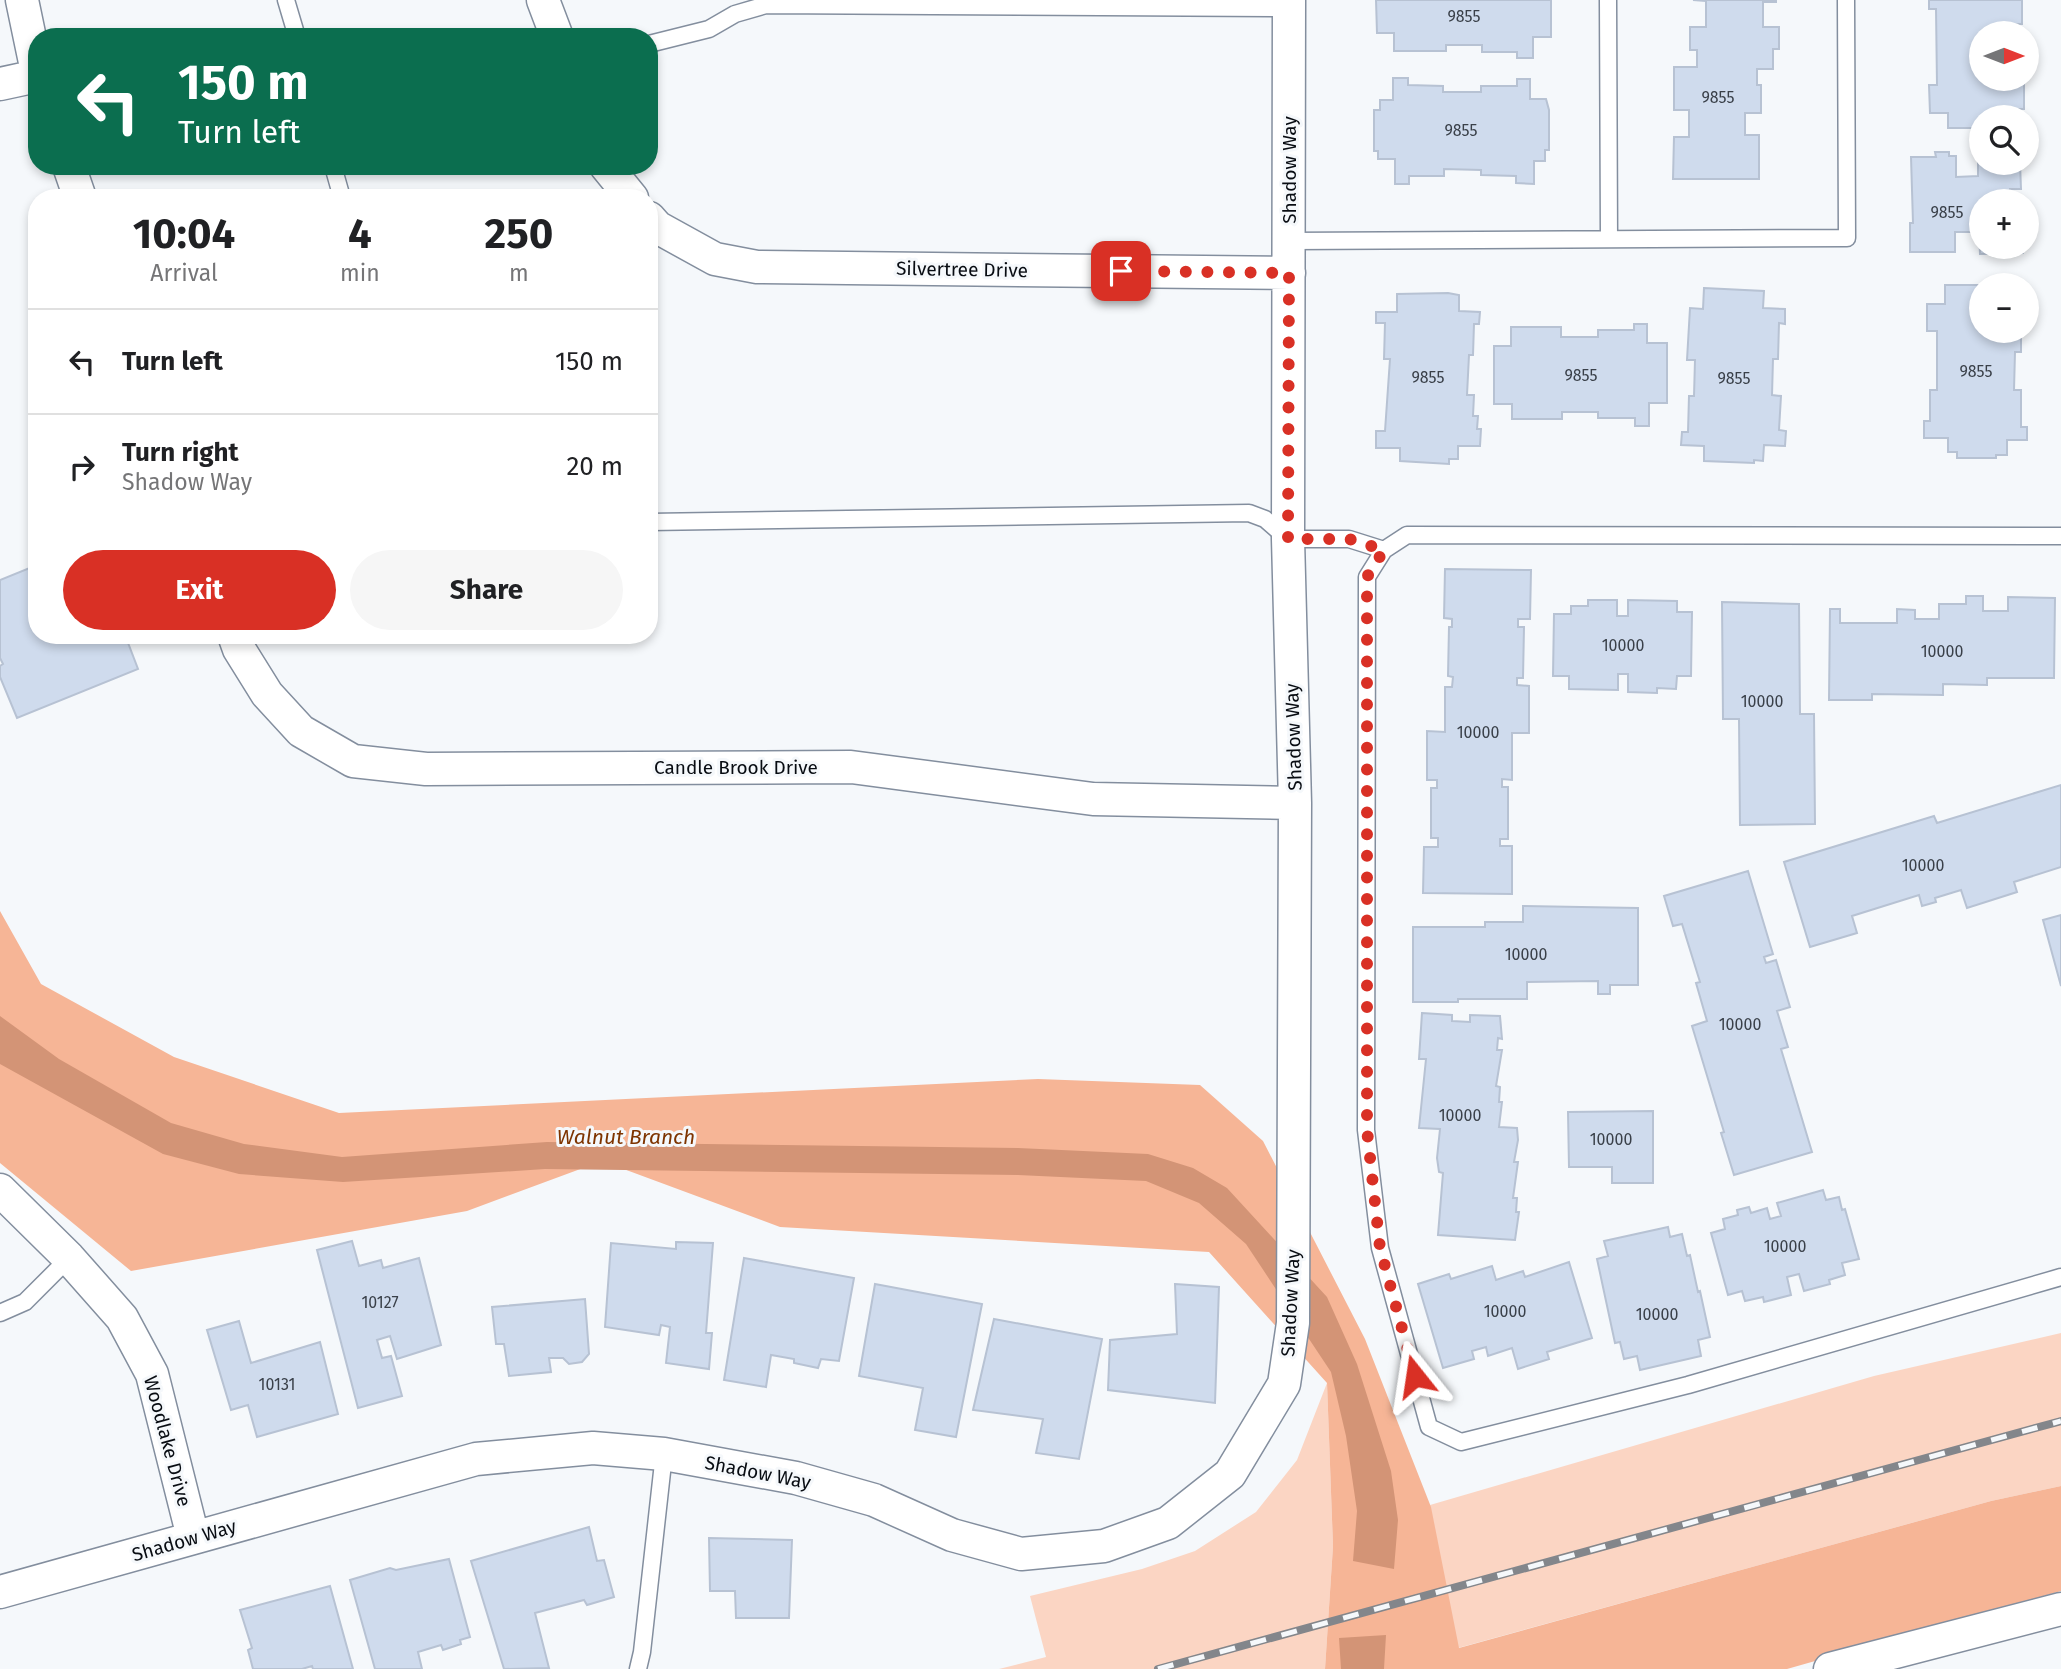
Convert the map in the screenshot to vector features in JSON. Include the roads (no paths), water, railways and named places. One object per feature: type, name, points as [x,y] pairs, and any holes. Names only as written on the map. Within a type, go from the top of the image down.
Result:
[{"type":"street","points":[[22,0],[28,30]]},
{"type":"street","points":[[543,0],[554,28]]},
{"type":"street","name":"Shadow Way","points":[[0,1592],[476,1459],[593,1448],[664,1454],[796,1478],[874,1500],[952,1535],[1021,1555],[1104,1546],[1168,1523],[1230,1474],[1284,1384],[1293,1323],[1295,803],[1288,539],[1289,4]]},
{"type":"street","points":[[0,84],[28,76]]},
{"type":"street","points":[[613,175],[625,189]]},
{"type":"street","name":"Silvertree Drive","points":[[658,228],[715,259],[757,267],[1289,273]]},
{"type":"street","name":"Candle Brook Drive","points":[[237,644],[267,694],[301,731],[353,761],[426,769],[852,767],[1093,799],[1295,803]]},
{"type":"street","name":"Woodlake Drive","points":[[0,1190],[69,1258],[122,1318],[152,1374],[193,1537]]},
{"type":"street","points":[[1830,1669],[2061,1609]]},
{"type":"lane","points":[[286,0],[294,28]]},
{"type":"lane","points":[[1608,0],[1609,239]]},
{"type":"lane","points":[[1289,241],[1847,238],[1846,0]]},
{"type":"lane","points":[[658,42],[709,29],[735,14],[766,5],[1289,4]]},
{"type":"lane","points":[[658,522],[1249,513],[1265,519],[1288,539],[1349,539],[1384,550]]},
{"type":"lane","points":[[2061,536],[1407,535],[1384,550],[1367,577],[1367,1130],[1380,1248],[1429,1427],[1461,1442],[1499,1433],[1688,1385],[2061,1277]]},
{"type":"lane","points":[[0,1313],[25,1302],[69,1258]]},
{"type":"lane","points":[[638,1669],[664,1454]]},
{"type":"railway","points":[[1158,1669],[2061,1421]]},
{"type":"water label","name":"Walnut Branch","points":[[626,1137]]}]
